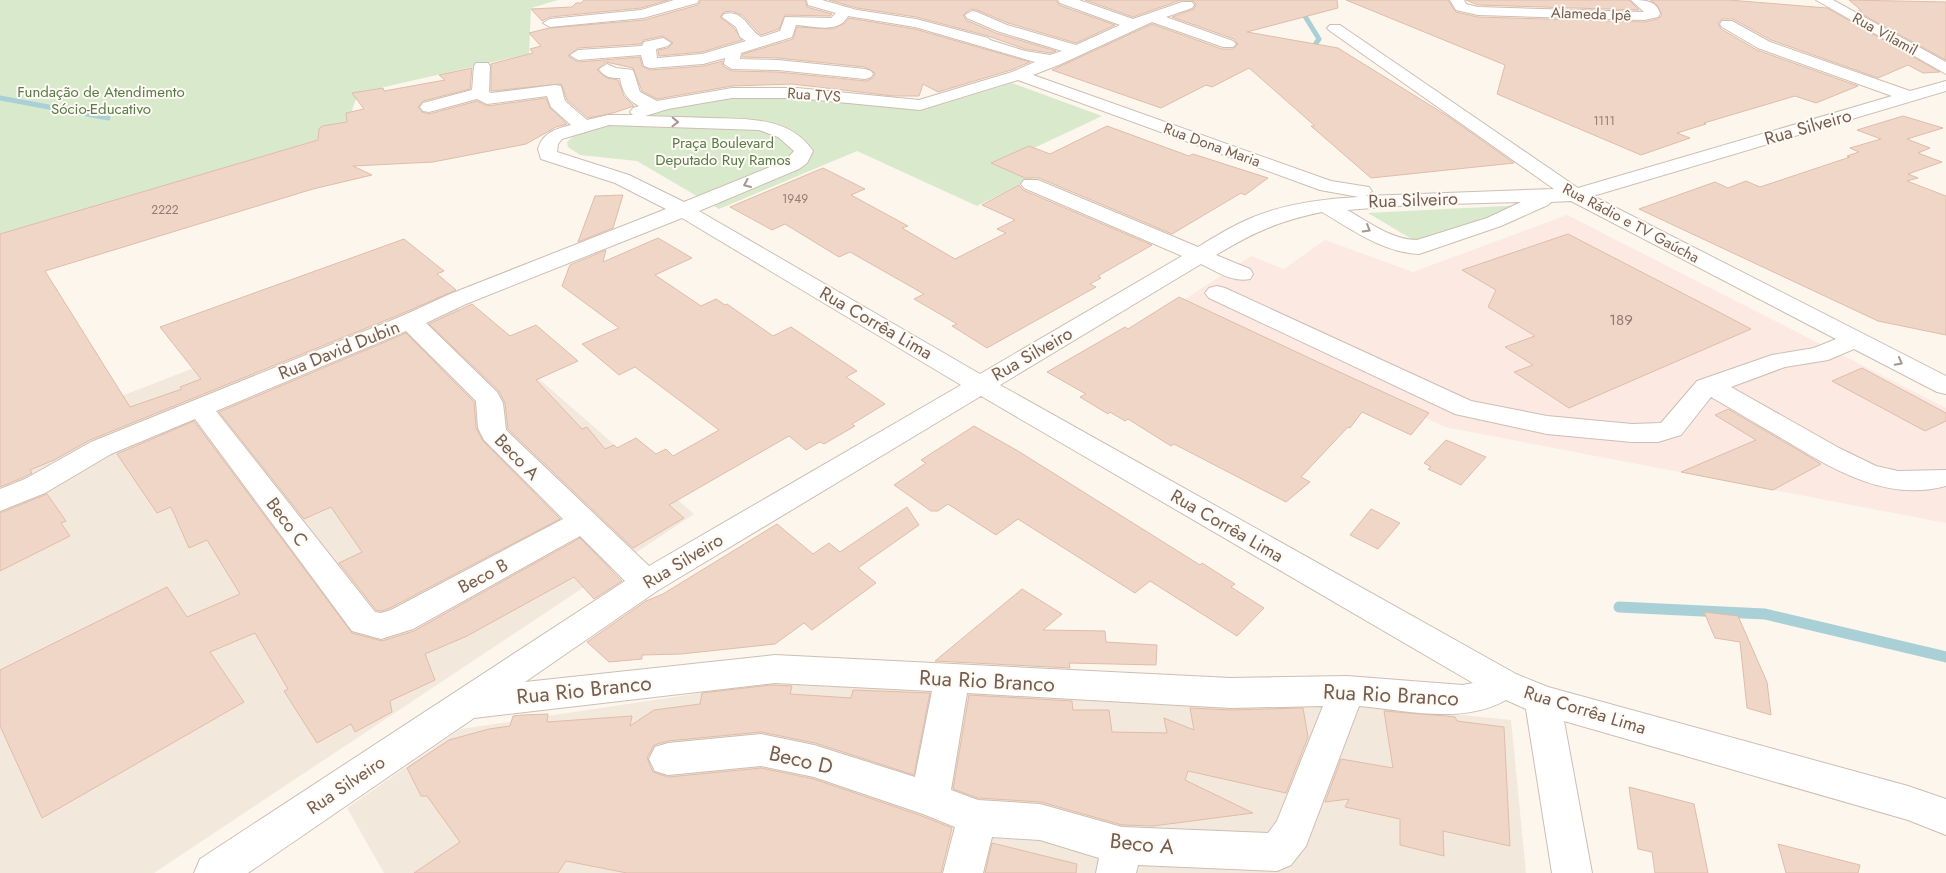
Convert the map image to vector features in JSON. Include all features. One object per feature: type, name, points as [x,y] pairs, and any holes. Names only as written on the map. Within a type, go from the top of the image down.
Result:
[{"type":"street","points":[[663,44],[650,45],[648,50],[650,64],[691,61],[760,43],[787,34],[790,20],[833,23],[848,11],[863,5],[867,0]]},
{"type":"street","points":[[1065,0],[1133,24]]},
{"type":"street","name":"Alameda Ipê","points":[[1463,5],[1644,16],[1653,14],[1653,11],[1638,0]]},
{"type":"street","name":"Rua Vilamil","points":[[1823,0],[1946,68]]},
{"type":"street","points":[[550,23],[643,14],[684,1]]},
{"type":"street","points":[[823,2],[848,11],[916,23],[983,41],[983,44],[1022,55],[1054,61]]},
{"type":"street","name":"Rua TVS","points":[[547,149],[549,142],[556,135],[655,107],[732,93],[779,93],[920,105],[1018,75],[1054,61],[1133,24],[1187,5]]},
{"type":"street","points":[[972,16],[1002,28],[1077,50]]},
{"type":"street","points":[[731,17],[729,18],[732,21],[743,25],[745,34],[760,43]]},
{"type":"street","points":[[1152,17],[1228,44]]},
{"type":"street","points":[[1727,24],[1764,46],[1915,96],[1946,103]]},
{"type":"street","name":"Rua Rádio e TV Gaúcha","points":[[1336,28],[1575,195],[1946,386]]},
{"type":"street","points":[[578,55],[648,50]]},
{"type":"street","points":[[731,52],[733,53],[732,64],[778,65],[865,74]]},
{"type":"street","points":[[480,94],[482,66]]},
{"type":"street","points":[[607,69],[612,74],[627,73],[630,92],[634,98],[655,107]]},
{"type":"street","name":"Rua Dona Maria","points":[[1018,75],[1327,186],[1410,199]]},
{"type":"street","name":"Rua Silveiro","points":[[214,873],[646,583],[980,384],[1255,225],[1282,214],[1325,205],[1410,199],[1575,195],[1946,86]]},
{"type":"street","points":[[428,107],[480,94],[488,99],[555,90],[557,103],[584,127]]},
{"type":"street","name":"Rua David Dubin","points":[[0,501],[34,486],[102,448],[410,321],[458,299],[792,165],[800,159],[804,151],[798,141],[778,130],[759,125],[608,120]]},
{"type":"street","name":"Rua Corrêa Lima","points":[[547,149],[548,155],[622,179],[683,210],[980,384],[1504,684],[1542,700],[1908,803],[1946,816]]},
{"type":"street","points":[[1031,184],[1242,274]]},
{"type":"street","points":[[1325,205],[1393,244],[1409,248],[1419,247],[1494,222],[1551,197]]},
{"type":"street","points":[[1217,293],[1464,408],[1547,426],[1658,433],[1671,429],[1706,387],[1790,352],[1834,328]]},
{"type":"street","name":"Beco A","points":[[410,321],[488,398],[491,405],[488,421],[494,434],[646,583]]},
{"type":"street","points":[[1790,352],[1795,360],[1820,354],[1856,339]]},
{"type":"street","points":[[1711,386],[1829,454],[1868,473],[1898,481],[1921,482],[1941,478]]},
{"type":"street","name":"Beco C","points":[[199,407],[364,622],[381,626]]},
{"type":"street","name":"Beco B","points":[[381,626],[401,620],[582,522]]},
{"type":"street","name":"Rua Rio Branco","points":[[468,703],[775,669],[1231,694],[1347,691],[1463,700],[1484,695],[1504,684]]},
{"type":"street","points":[[930,799],[952,679]]},
{"type":"street","name":"Beco A","points":[[930,799],[977,818],[1040,822],[1119,860],[1277,852],[1292,833],[1347,691]]},
{"type":"street","points":[[1542,700],[1572,873]]},
{"type":"street","name":"Beco D","points":[[668,759],[761,750],[814,761],[930,799]]},
{"type":"street","points":[[963,873],[977,818]]},
{"type":"shaded area","points":[[1567,215],[1946,408],[1946,523],[1445,427],[1181,302],[1251,256],[1284,269],[1325,240],[1413,272]]},
{"type":"shaded area","points":[[424,279],[694,514],[154,873],[0,873],[0,443]]},
{"type":"shaded area","points":[[761,684],[1315,700],[1511,720],[1526,873],[384,873],[347,808],[461,729]]},
{"type":"green space","name":"Fundação de Atendimento Sócio-Educativo","points":[[0,0],[558,0],[531,8],[529,54],[358,93],[344,133],[0,234]]},
{"type":"green space","name":"Praça Boulevard Deputado Ruy Ramos","points":[[1012,83],[1102,116],[1013,158],[1045,172],[977,206],[857,151],[719,209],[637,161],[580,155],[568,147],[567,142],[576,134],[594,128],[674,107],[734,98],[783,97],[923,110]]},
{"type":"green space","points":[[1524,205],[1420,244],[1368,213]]},
{"type":"building","points":[[584,0],[668,0],[641,8],[550,17],[542,21],[531,9],[572,7]]},
{"type":"building","points":[[701,0],[805,0],[807,7],[832,14],[830,16],[785,15],[779,29],[761,35],[742,15],[731,11],[724,12],[720,17],[734,28],[742,40],[702,52],[659,56],[658,50],[668,48],[673,43],[663,36],[644,40],[641,44],[578,48],[568,56],[578,62],[640,57],[642,66],[650,70],[703,66],[723,61],[723,66],[732,71],[778,72],[866,81],[873,78],[875,73],[865,67],[778,58],[742,57],[743,54],[793,39],[797,27],[833,29],[845,23],[849,18],[915,29],[1030,62],[1011,70],[938,92],[923,84],[919,96],[893,96],[792,84],[732,86],[657,99],[642,91],[633,68],[606,62],[597,70],[607,78],[618,80],[624,96],[634,106],[588,118],[567,100],[561,84],[491,91],[491,64],[533,53],[530,49],[541,46],[529,33],[549,28],[644,20],[698,5]]},
{"type":"building","points":[[829,0],[1056,0],[1059,5],[1115,25],[1076,43],[1008,23],[977,10],[971,9],[963,15],[966,20],[996,33],[1056,51],[1050,53],[1025,49],[988,36],[916,17],[857,8]]},
{"type":"building","points":[[1085,0],[1181,0],[1133,17]]},
{"type":"building","points":[[1192,0],[1337,0],[1338,8],[1247,32],[1338,48],[1449,117],[1514,163],[1371,178],[1311,126],[1315,126],[1249,68],[1212,87],[1206,85],[1161,108],[1052,70],[1152,24],[1222,49],[1233,49],[1238,44],[1234,39],[1172,17],[1194,9],[1196,4]]},
{"type":"building","points":[[1346,0],[1448,0],[1456,12],[1478,17],[1644,22],[1658,19],[1662,15],[1657,5],[1650,0],[1729,0],[1827,8],[1940,72],[1923,73],[1908,65],[1878,78],[1771,40],[1733,19],[1722,19],[1718,23],[1721,29],[1757,50],[1858,86],[1816,103],[1795,96],[1704,123],[1706,124],[1677,133],[1690,138],[1641,155],[1497,94],[1505,65]]},
{"type":"building","points":[[1466,0],[1629,0],[1639,10],[1478,5]]},
{"type":"building","points":[[1849,0],[1946,2],[1946,60],[1856,11],[1862,11]]},
{"type":"building","points":[[472,68],[470,89],[423,101],[418,107],[422,112],[429,114],[477,101],[487,106],[546,98],[550,108],[567,124],[556,127],[526,144],[433,162],[353,166],[372,175],[313,189],[45,271],[130,407],[182,389],[180,387],[201,379],[160,327],[404,239],[444,271],[437,274],[456,290],[90,440],[54,460],[30,470],[32,473],[0,487],[0,234],[318,140],[319,129],[322,126],[347,122],[346,113],[364,109],[352,93],[383,88],[384,91],[445,80],[439,75]]},
{"type":"building","points":[[1903,116],[1943,128],[1907,139],[1930,148],[1918,153],[1942,162],[1908,174],[1918,178],[1907,181],[1946,196],[1946,335],[1878,321],[1639,209],[1715,182],[1728,188],[1746,181],[1760,187],[1850,157],[1847,156],[1859,152],[1850,148],[1881,139],[1857,130]]},
{"type":"building","points":[[1107,126],[1189,156],[1193,154],[1268,178],[1245,195],[1241,193],[1172,234],[1039,178],[1025,178],[991,163],[1029,146],[1050,154]]},
{"type":"building","points":[[823,168],[865,189],[851,195],[908,226],[902,228],[955,259],[1006,233],[997,229],[1015,220],[982,205],[1019,185],[1023,190],[1152,245],[1098,276],[1101,278],[1090,284],[1096,287],[987,348],[952,326],[957,324],[914,299],[924,294],[850,252],[839,257],[785,224],[772,230],[730,207]]},
{"type":"building","points":[[623,195],[613,228],[578,242],[595,196]]},
{"type":"building","points":[[1568,234],[1751,329],[1569,408],[1514,372],[1533,365],[1505,347],[1535,336],[1488,307],[1496,290],[1462,270]]},
{"type":"building","points":[[658,238],[692,258],[655,275],[701,306],[716,299],[725,305],[727,304],[773,336],[791,327],[857,371],[846,377],[885,404],[852,424],[855,426],[824,444],[820,442],[806,450],[789,436],[669,505],[684,518],[633,548],[508,429],[505,403],[499,391],[429,324],[472,304],[510,336],[536,325],[578,361],[536,380],[582,429],[587,427],[605,449],[614,445],[617,448],[636,438],[656,454],[666,449],[673,456],[719,430],[635,367],[619,375],[582,344],[619,328],[562,286],[570,265],[606,250],[603,262]]},
{"type":"building","points":[[1179,297],[1429,413],[1411,435],[1362,412],[1350,428],[1348,427],[1301,477],[1310,482],[1286,502],[1174,444],[1171,446],[1128,419],[1125,421],[1110,412],[1108,414],[1080,397],[1086,394],[1047,372],[1125,327],[1128,329]]},
{"type":"building","points":[[406,333],[474,402],[476,428],[483,441],[560,519],[381,611],[376,610],[339,563],[362,552],[331,507],[304,519],[219,412]]},
{"type":"building","points":[[1862,368],[1946,413],[1946,421],[1925,431],[1832,381]]},
{"type":"building","points":[[1728,409],[1821,464],[1773,490],[1681,472],[1756,440],[1715,415]]},
{"type":"building","points":[[194,421],[352,633],[382,641],[414,631],[580,538],[622,581],[594,599],[574,577],[467,636],[425,654],[435,680],[390,701],[392,712],[355,732],[351,724],[317,743],[284,691],[288,689],[255,633],[210,652],[244,702],[42,818],[0,726],[0,670],[167,587],[187,617],[240,594],[207,540],[189,548],[171,507],[157,513],[117,454]]},
{"type":"building","points":[[974,426],[1018,451],[1200,565],[1202,563],[1235,584],[1231,587],[1264,608],[1237,636],[1150,581],[1135,593],[1018,519],[996,535],[948,504],[938,511],[931,511],[894,485],[926,463],[921,460]]},
{"type":"building","points":[[1446,440],[1486,457],[1461,485],[1428,469],[1431,467],[1424,463]]},
{"type":"building","points":[[47,494],[66,521],[61,523],[70,536],[0,571],[0,513]]},
{"type":"building","points":[[907,507],[919,525],[858,568],[876,583],[812,630],[804,623],[775,644],[681,654],[642,655],[642,659],[609,662],[587,642],[646,601],[663,594],[777,524],[813,554],[829,543],[840,552]]},
{"type":"building","points":[[1371,509],[1400,523],[1378,549],[1350,535]]},
{"type":"building","points":[[1022,589],[1062,614],[1043,630],[1105,631],[1106,642],[1157,645],[1156,665],[1069,663],[1070,668],[935,661]]},
{"type":"building","points":[[1704,612],[1738,616],[1767,682],[1771,715],[1747,708],[1740,642],[1715,638]]},
{"type":"building","points":[[771,685],[792,686],[790,694],[851,698],[853,690],[930,693],[914,775],[815,743],[761,732],[668,741],[654,745],[647,758],[653,772],[668,777],[761,768],[814,779],[922,816],[952,828],[941,873],[627,873],[566,861],[558,873],[414,873],[460,842],[427,796],[421,796],[407,768],[449,740],[489,729],[510,726],[513,716],[522,715],[548,714],[547,722],[632,716],[630,726],[654,710],[700,704],[702,693]]},
{"type":"building","points":[[969,695],[1072,701],[1073,710],[1109,710],[1112,732],[1167,733],[1164,718],[1194,730],[1190,708],[1231,710],[1303,708],[1308,737],[1286,793],[1188,771],[1185,780],[1253,813],[1153,826],[1122,825],[1041,802],[978,798],[953,789]]},
{"type":"building","points":[[1384,711],[1455,717],[1457,721],[1504,727],[1510,846],[1443,831],[1444,856],[1400,845],[1400,819],[1345,807],[1349,799],[1325,802],[1341,759],[1393,768]]},
{"type":"building","points":[[1629,787],[1694,804],[1708,873],[1655,873],[1652,852],[1638,849]]},
{"type":"building","points":[[992,843],[1077,864],[1076,873],[985,873]]},
{"type":"building","points":[[1778,844],[1860,865],[1858,873],[1786,873]]},
{"type":"waterway","points":[[1295,0],[1319,39],[1309,53]]},
{"type":"waterway","points":[[0,98],[108,118]]},
{"type":"waterway","points":[[1619,607],[1765,614],[1946,657]]}]
